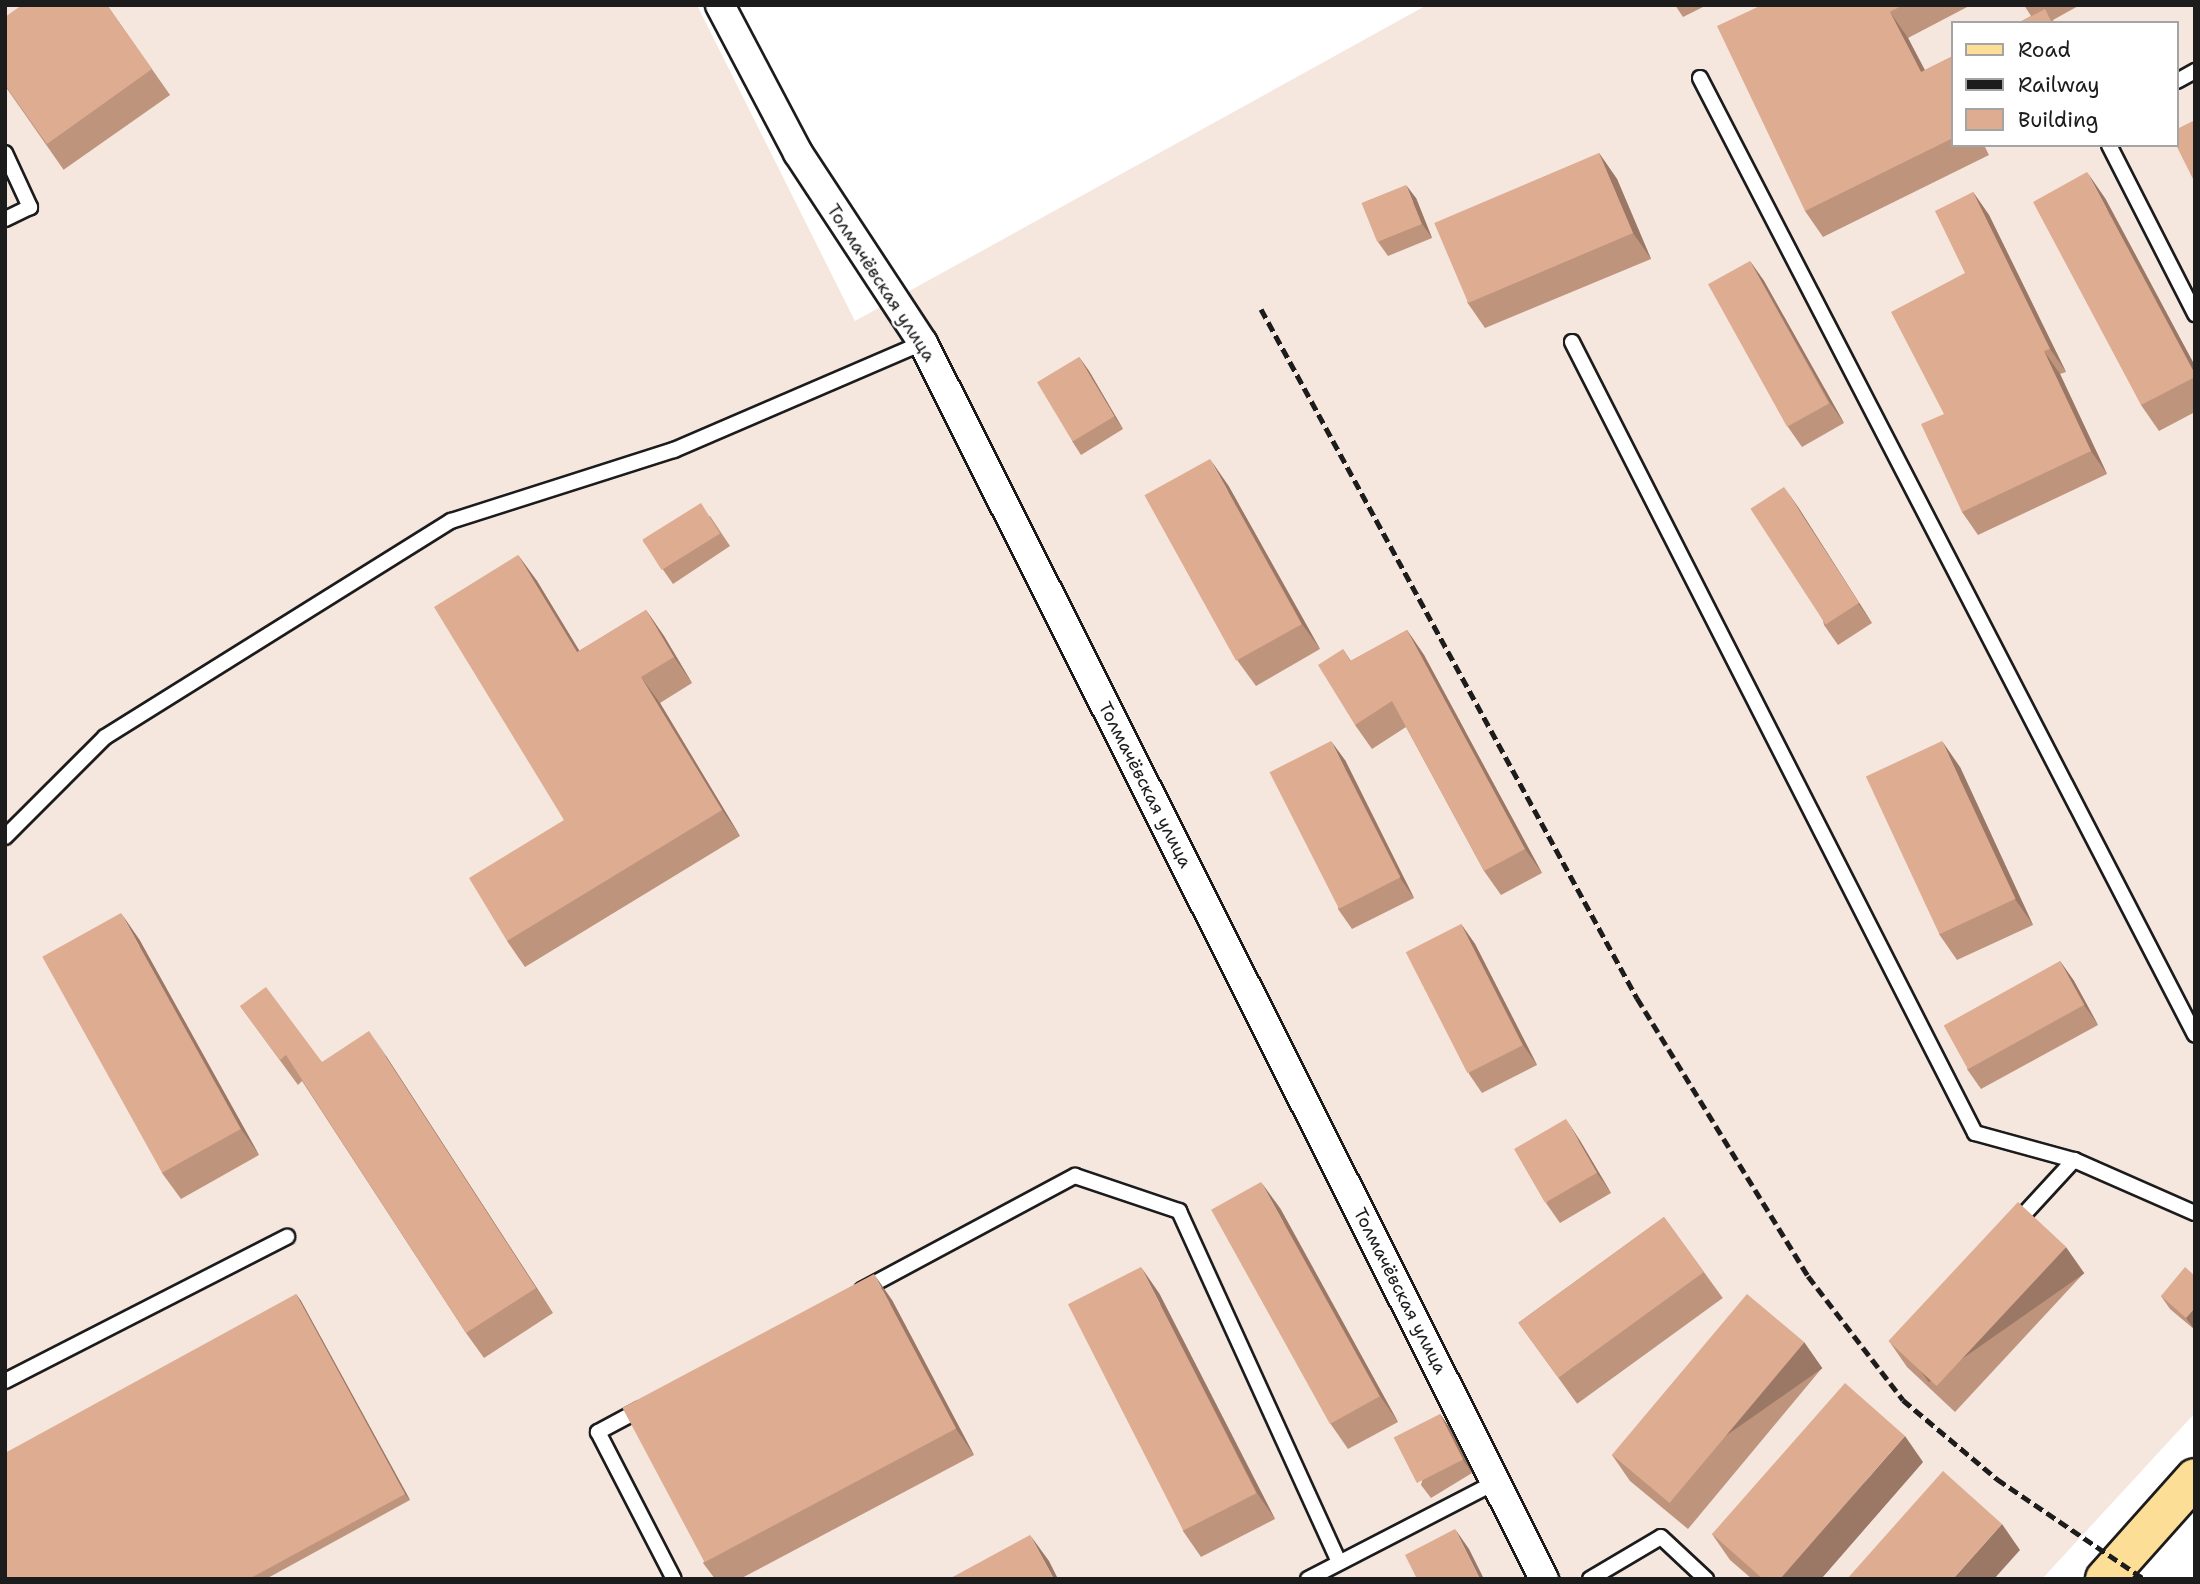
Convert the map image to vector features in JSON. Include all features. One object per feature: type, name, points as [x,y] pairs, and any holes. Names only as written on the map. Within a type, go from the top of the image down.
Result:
[{"type":"main road","points":[[2105,1579],[2195,1478]]},
{"type":"street","name":"Толмачёвская улица","points":[[720,5],[798,153],[923,343],[1544,1579]]},
{"type":"lane","points":[[2179,80],[2195,71]]},
{"type":"lane","points":[[1700,78],[2195,1035]]},
{"type":"lane","points":[[2110,147],[2195,314]]},
{"type":"lane","points":[[5,153],[30,207],[5,219]]},
{"type":"lane","points":[[1572,342],[1975,1133],[2074,1160],[2195,1213]]},
{"type":"lane","points":[[5,837],[105,737],[450,521],[674,450],[923,343]]},
{"type":"lane","points":[[2001,1239],[2074,1160]]},
{"type":"lane","points":[[843,1301],[1075,1176],[1178,1211],[1339,1562]]},
{"type":"lane","points":[[5,1381],[287,1237]]},
{"type":"lane","points":[[660,1399],[598,1432],[674,1579]]},
{"type":"lane","points":[[1308,1579],[1496,1482]]},
{"type":"lane","points":[[1590,1579],[1661,1537],[1706,1579]]},
{"type":"shaded area","points":[[5,5],[697,5],[855,321],[1427,5],[2195,5],[2195,1413],[2042,1579],[5,1579]]},
{"type":"building","points":[[22,5],[107,5],[152,69],[47,144],[5,85],[5,17]]},
{"type":"building","points":[[1762,5],[1903,5],[1890,12],[1921,72],[1952,56],[1952,138],[1805,211],[1717,26]]},
{"type":"building","points":[[2045,9],[2051,21],[2022,21]]},
{"type":"building","points":[[2195,120],[2195,183],[2177,147],[2179,128]]},
{"type":"building","points":[[1599,153],[1633,233],[1468,303],[1434,223]]},
{"type":"building","points":[[2087,172],[2195,374],[2195,377],[2141,405],[2033,202]]},
{"type":"building","points":[[1406,185],[1422,224],[1377,242],[1361,203]]},
{"type":"building","points":[[1973,192],[2050,349],[2044,351],[2091,451],[1962,512],[1921,424],[1944,414],[1891,312],[1965,273],[1935,211]]},
{"type":"building","points":[[1750,261],[1829,404],[1787,427],[1708,284]]},
{"type":"building","points":[[1079,357],[1115,416],[1073,441],[1037,382]]},
{"type":"building","points":[[1210,459],[1302,624],[1236,661],[1144,495]]},
{"type":"building","points":[[1784,487],[1859,603],[1826,625],[1750,509]]},
{"type":"building","points":[[701,503],[720,534],[662,570],[642,540]]},
{"type":"building","points":[[518,555],[577,652],[646,610],[674,657],[641,677],[722,810],[507,941],[469,878],[564,820],[434,607]]},
{"type":"building","points":[[1407,630],[1525,849],[1484,871],[1392,701],[1355,725],[1318,665],[1343,649],[1350,661]]},
{"type":"building","points":[[1331,741],[1400,877],[1339,909],[1270,772]]},
{"type":"building","points":[[1942,741],[2016,899],[1939,934],[1866,776]]},
{"type":"building","points":[[121,913],[241,1129],[162,1173],[42,957]]},
{"type":"building","points":[[1461,924],[1523,1045],[1468,1073],[1406,952]]},
{"type":"building","points":[[2060,961],[2084,1005],[1968,1069],[1944,1025]]},
{"type":"building","points":[[266,987],[322,1062],[369,1031],[536,1288],[466,1333],[286,1055],[280,1060],[240,1006]]},
{"type":"building","points":[[1566,1119],[1597,1173],[1545,1203],[1514,1149]]},
{"type":"building","points":[[1261,1182],[1380,1396],[1330,1424],[1211,1210]]},
{"type":"building","points":[[2018,1202],[2066,1247],[1937,1386],[1888,1341]]},
{"type":"building","points":[[1664,1217],[1704,1272],[1558,1378],[1518,1323]]},
{"type":"building","points":[[1141,1267],[1256,1493],[1183,1531],[1068,1304]]},
{"type":"building","points":[[2185,1267],[2195,1276],[2195,1308],[2186,1318],[2161,1296]]},
{"type":"building","points":[[874,1274],[956,1429],[705,1562],[622,1408]]},
{"type":"building","points":[[296,1294],[405,1494],[249,1579],[5,1579],[5,1453]]},
{"type":"building","points":[[1747,1294],[1804,1342],[1669,1503],[1612,1455]]},
{"type":"building","points":[[1845,1383],[1905,1436],[1780,1579],[1763,1579],[1712,1534]]},
{"type":"building","points":[[1440,1414],[1463,1459],[1417,1483],[1394,1438]]},
{"type":"building","points":[[1943,1471],[2002,1524],[1953,1579],[1847,1579]]},
{"type":"building","points":[[1455,1529],[1480,1579],[1417,1579],[1405,1555]]},
{"type":"building","points":[[1030,1535],[1054,1579],[949,1579]]},
{"type":"railway","points":[[1261,309],[1637,998],[1808,1276],[1903,1400],[1997,1479],[2144,1579]]}]
